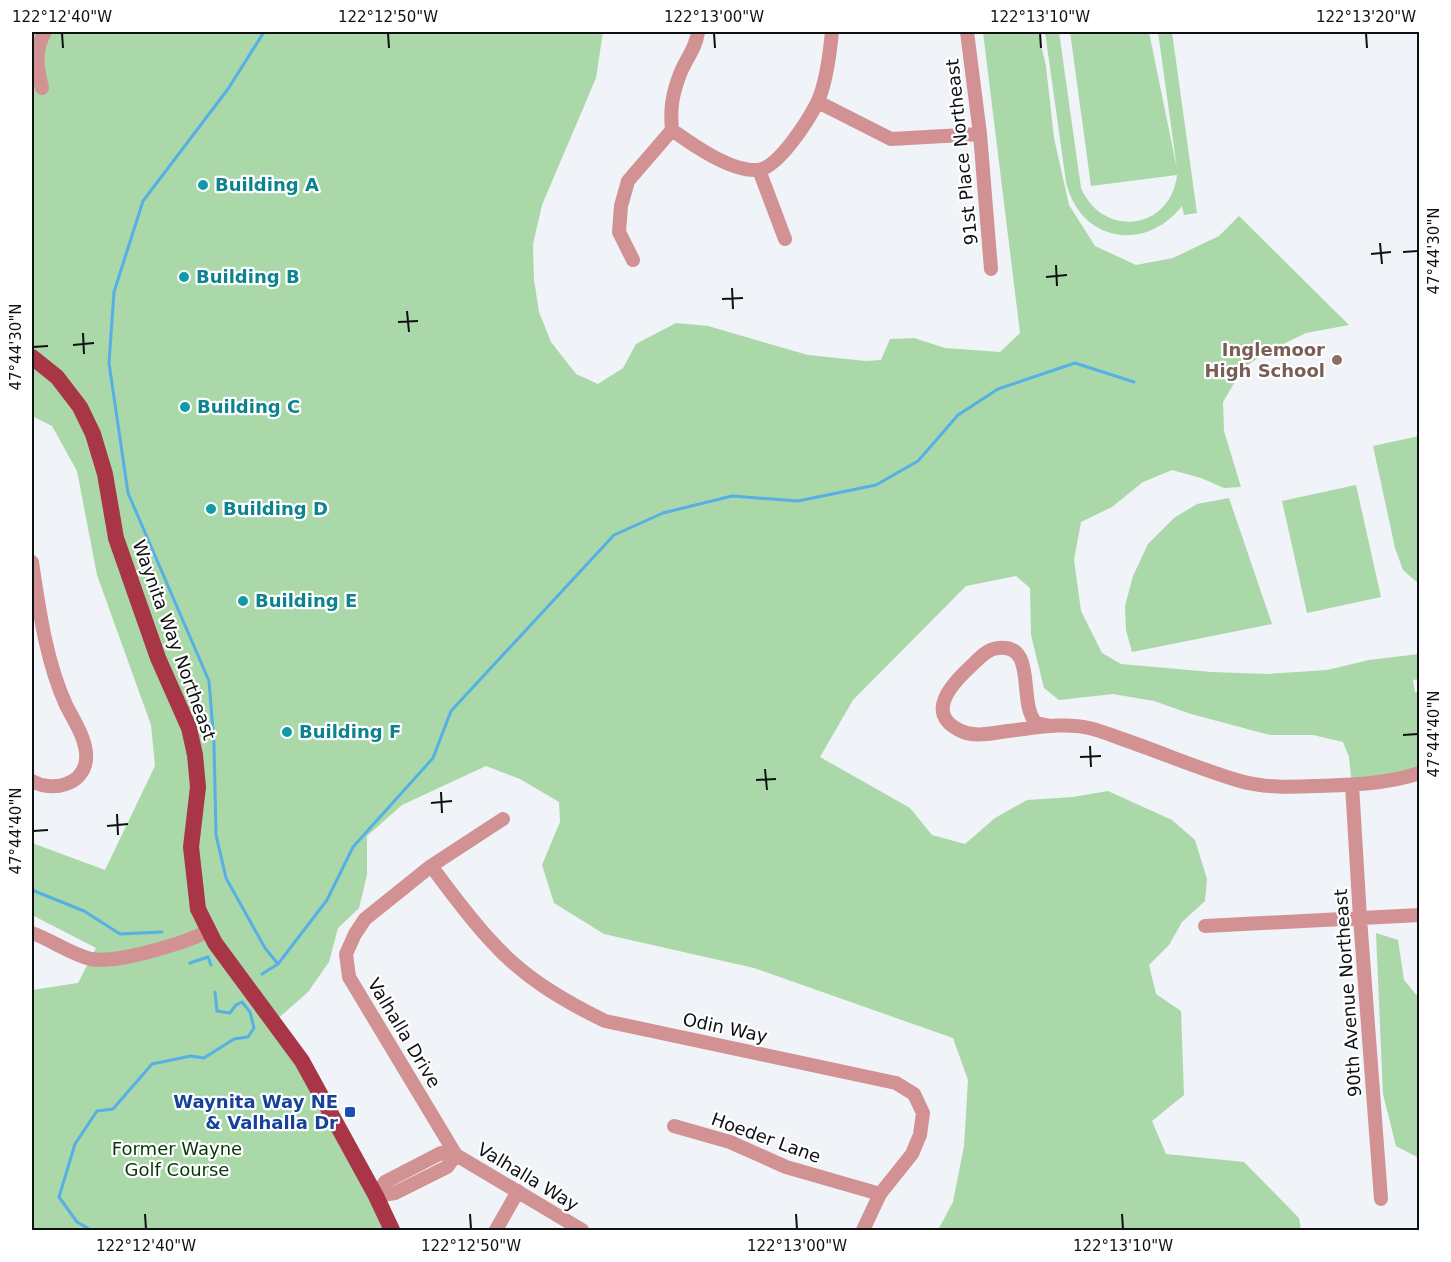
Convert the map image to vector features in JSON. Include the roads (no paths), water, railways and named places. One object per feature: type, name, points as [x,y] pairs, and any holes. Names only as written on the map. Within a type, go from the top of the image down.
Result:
[{"type":"main road","name":"Waynita Way Northeast","points":[[32,357],[57,377],[80,407],[93,434],[105,474],[116,538],[158,658],[189,728],[195,754],[198,787],[191,847],[198,909],[215,943],[302,1061],[376,1196],[392,1230]]},
{"type":"street","points":[[42,88],[37,67],[37,54],[39,40],[45,32]]},
{"type":"street","points":[[633,260],[619,232],[621,206],[628,181],[672,130],[670,105],[680,73],[697,43],[698,32]]},
{"type":"street","points":[[672,130],[690,143],[734,167],[759,170],[777,160],[790,145],[818,102],[830,56],[832,32]]},
{"type":"street","name":"91st Place Northeast","points":[[967,32],[980,134],[991,269]]},
{"type":"street","points":[[818,102],[891,139],[980,134]]},
{"type":"street","points":[[759,170],[785,239]]},
{"type":"street","points":[[32,562],[54,673],[85,747],[86,759],[80,776],[65,784],[47,785],[32,781]]},
{"type":"street","points":[[1051,726],[968,734],[949,722],[945,715],[944,699],[952,685],[987,652],[1007,648],[1013,649],[1022,658],[1029,713],[1036,723],[1090,728],[1240,781],[1267,787],[1352,785],[1398,780],[1419,773]]},
{"type":"street","name":"90th Avenue Northeast","points":[[1352,785],[1381,1199]]},
{"type":"street","name":"Valhalla Drive","points":[[456,1155],[349,977],[346,954],[365,919],[430,866],[504,819]]},
{"type":"street","name":"Odin Way","points":[[430,866],[492,943],[532,978],[564,1000],[605,1021],[896,1083],[914,1094],[923,1113],[920,1135],[912,1154],[880,1194],[863,1230]]},
{"type":"street","points":[[1205,926],[1419,915]]},
{"type":"street","points":[[32,933],[77,954],[93,959],[106,959],[169,947],[209,931]]},
{"type":"street","name":"Hoeder Lane","points":[[674,1126],[730,1142],[786,1167],[880,1194]]},
{"type":"street","points":[[376,1196],[395,1193],[447,1167],[456,1155]]},
{"type":"street","name":"Valhalla Way","points":[[456,1155],[582,1230]]},
{"type":"street","points":[[496,1230],[518,1191]]},
{"type":"waterway","points":[[264,32],[228,89],[143,201],[114,292],[109,363],[128,493],[209,681],[214,743],[216,835],[226,878],[265,948],[278,964]]},
{"type":"waterway","points":[[262,974],[278,964],[327,900],[353,847],[433,758],[451,711],[614,535],[663,513],[732,496],[798,501],[876,485],[918,461],[958,415],[998,389],[1075,363],[1134,382]]},
{"type":"waterway","points":[[32,890],[84,911],[120,934],[162,932]]},
{"type":"waterway","points":[[190,963],[208,957],[211,965]]},
{"type":"waterway","points":[[91,1230],[77,1222],[59,1197],[75,1144],[97,1111],[113,1109],[152,1064],[191,1056],[204,1058],[234,1039],[248,1037],[254,1028],[250,1012],[242,1002],[236,1005],[230,1013],[217,1011],[215,992]]},
{"type":"place","name":"Building A","points":[[203,185]]},
{"type":"place","name":"Building B","points":[[184,277]]},
{"type":"place","name":"Inglemoor High School","points":[[1337,360]]},
{"type":"place","name":"Building C","points":[[185,407]]},
{"type":"place","name":"Building D","points":[[211,509]]},
{"type":"place","name":"Building E","points":[[243,601]]},
{"type":"place","name":"Building F","points":[[287,732]]},
{"type":"place","name":"Waynita Way NE & Valhalla Dr","points":[[350,1112]]},
{"type":"park label","name":"Former Wayne Golf Course","points":[[177,1159]]}]
